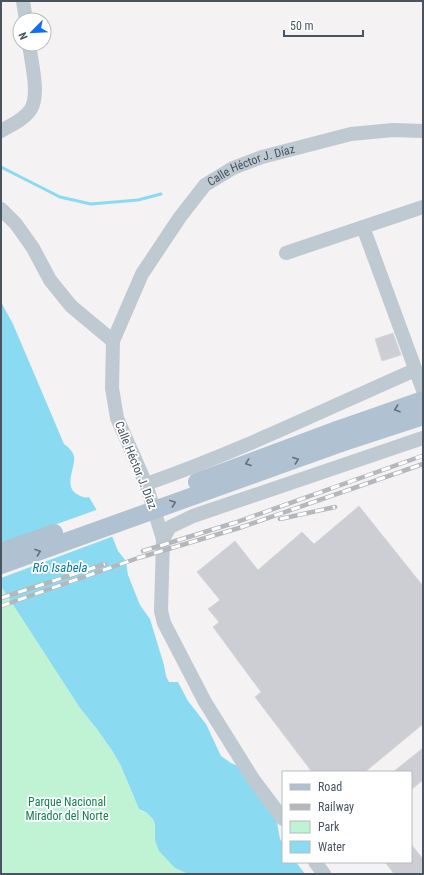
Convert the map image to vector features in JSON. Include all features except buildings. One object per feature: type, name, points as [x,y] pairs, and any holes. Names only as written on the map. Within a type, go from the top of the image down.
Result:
[{"type":"main road","points":[[1,565],[339,437],[423,400]]},
{"type":"main road","points":[[1,552],[160,495],[339,437],[419,418]]},
{"type":"street","points":[[24,1],[25,12]]},
{"type":"street","points":[[1,131],[24,117],[31,109],[34,99],[34,85],[30,52]]},
{"type":"street","name":"Calle Héctor J. Díaz","points":[[282,818],[253,779],[205,702],[164,623],[161,611],[163,539],[146,484],[117,418],[112,388],[113,341],[142,274],[180,217],[205,185],[234,168],[262,157],[351,134],[393,130],[423,131]]},
{"type":"street","points":[[286,253],[423,207]]},
{"type":"street","points":[[1,209],[16,224],[33,248],[50,280],[71,306],[113,341]]},
{"type":"street","points":[[363,227],[423,390]]},
{"type":"street","points":[[146,484],[248,445],[415,370]]},
{"type":"street","points":[[163,539],[170,527],[193,516],[423,438]]},
{"type":"street","points":[[316,863],[324,874]]},
{"type":"green space","name":"Parque Nacional Mirador del Norte","points":[[2,587],[80,708],[113,752],[141,811],[147,813],[153,819],[175,868],[188,874],[1,874]]},
{"type":"water","name":"Río Isabela","points":[[1,302],[13,324],[64,444],[71,450],[74,456],[70,481],[73,491],[82,497],[89,497],[112,536],[118,551],[126,561],[128,575],[140,605],[150,619],[169,682],[178,682],[188,701],[206,724],[221,756],[244,769],[276,817],[280,839],[282,842],[282,863],[297,863],[305,874],[188,874],[175,868],[159,851],[155,840],[155,824],[153,819],[147,813],[139,809],[120,764],[113,752],[80,708],[1,586]]},
{"type":"pier","points":[[99,509],[114,536],[1,578],[1,544]]},
{"type":"waterway","points":[[1,167],[60,197],[91,204],[138,200],[161,194]]},
{"type":"railway","points":[[143,551],[237,522],[422,456]]},
{"type":"railway","points":[[1,606],[138,558],[239,528],[423,464]]},
{"type":"railway","points":[[280,519],[335,507]]},
{"type":"railway","points":[[1,598],[105,564]]}]
